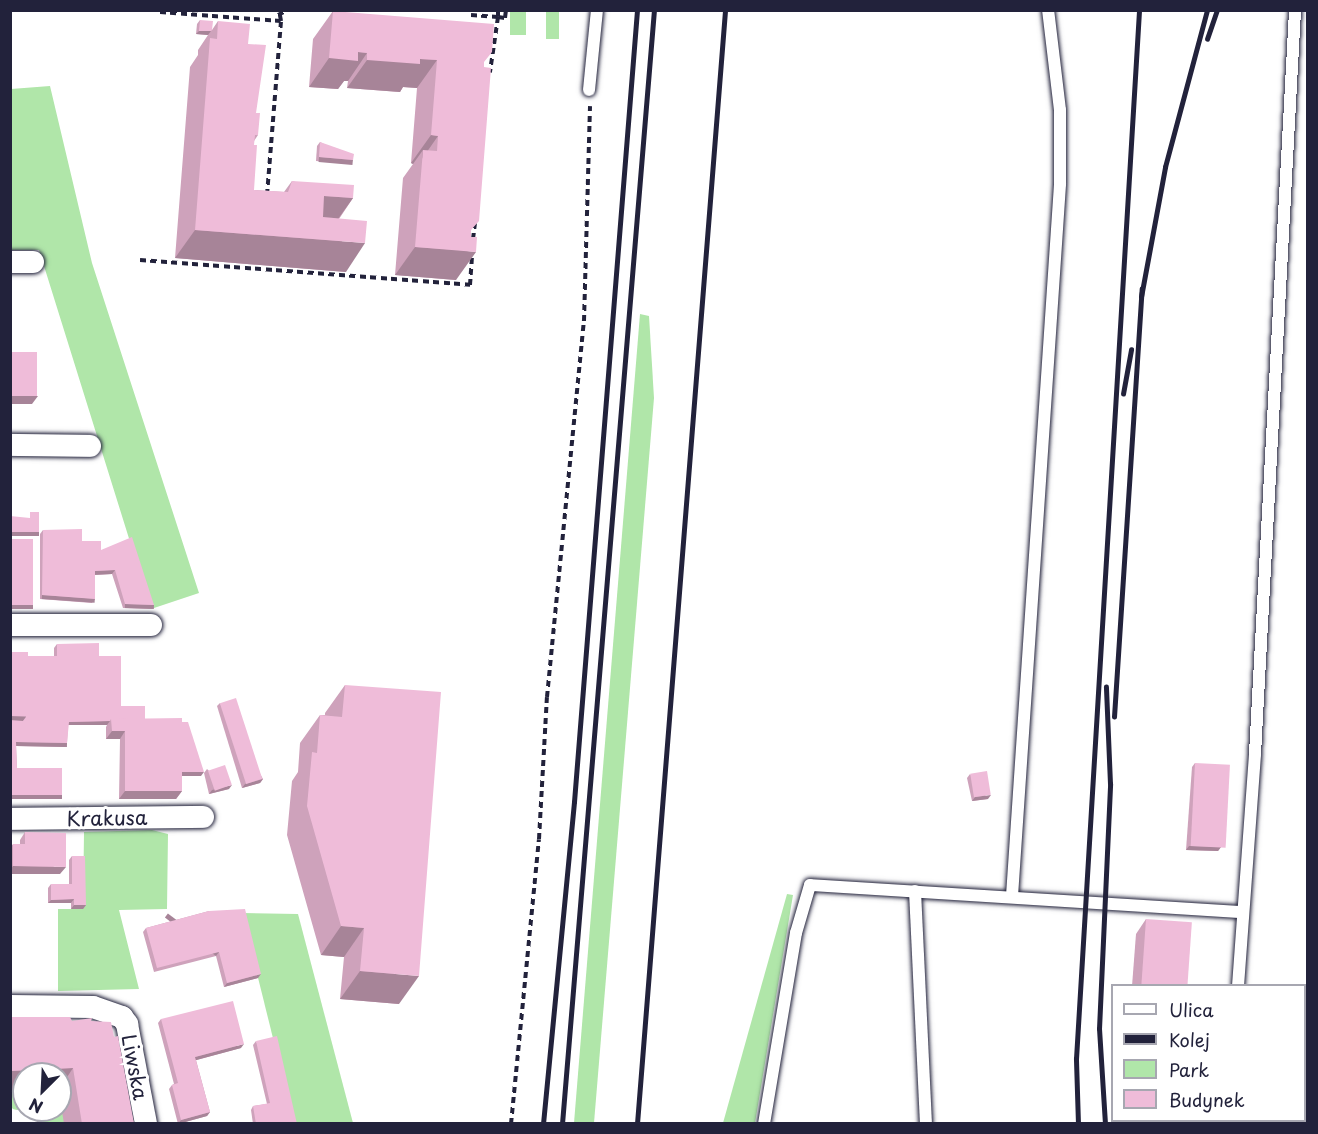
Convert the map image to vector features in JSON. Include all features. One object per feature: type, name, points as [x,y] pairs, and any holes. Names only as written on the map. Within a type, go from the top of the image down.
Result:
[{"type":"street","points":[[10,262],[33,262]]},
{"type":"street","points":[[10,446],[90,446]]},
{"type":"street","points":[[10,626],[151,625]]},
{"type":"street","name":"Krakusa","points":[[10,819],[203,817]]},
{"type":"street","name":"Liwska","points":[[10,1006],[93,1007],[122,1017],[127,1024],[146,1124]]},
{"type":"lane","points":[[589,90],[597,10]]},
{"type":"lane","points":[[1012,896],[1060,184],[1060,110],[1048,10]]},
{"type":"lane","points":[[1238,984],[1241,912],[1255,754],[1295,10]]},
{"type":"lane","points":[[764,1124],[796,933],[810,885],[1241,912]]},
{"type":"lane","points":[[915,891],[926,1124]]},
{"type":"path","points":[[267,197],[281,21],[279,13],[288,10]]},
{"type":"path","points":[[489,75],[498,10]]},
{"type":"path","points":[[471,15],[505,18],[506,10]]},
{"type":"path","points":[[160,12],[281,21]]},
{"type":"path","points":[[511,1124],[539,839],[547,697],[584,321],[589,90]]},
{"type":"path","points":[[140,260],[470,285],[475,217]]},
{"type":"path","points":[[348,275],[349,266]]},
{"type":"green space","points":[[510,11],[526,11],[526,35],[510,35]]},
{"type":"green space","points":[[546,11],[559,11],[559,39],[546,39]]},
{"type":"green space","points":[[50,86],[92,263],[199,593],[151,609],[39,250],[11,250],[11,89]]},
{"type":"green space","points":[[640,314],[649,316],[654,398],[594,1123],[574,1123]]},
{"type":"green space","points":[[152,830],[168,834],[167,909],[119,910],[139,989],[58,991],[58,909],[83,909],[84,832]]},
{"type":"green space","points":[[787,894],[793,895],[755,1123],[723,1123]]},
{"type":"green space","points":[[242,913],[298,914],[353,1123],[294,1123]]},
{"type":"green space","points":[[12,1094],[12,1108],[8,1101]]},
{"type":"building","points":[[333,11],[494,24],[492,52],[484,62],[484,67],[491,68],[479,221],[471,230],[471,237],[477,237],[476,252],[415,247],[423,150],[437,151],[438,136],[431,135],[437,60],[420,59],[420,64],[367,60],[367,53],[358,52],[358,61],[329,58]]},
{"type":"building","points":[[200,20],[213,21],[212,30],[199,31]]},
{"type":"building","points":[[218,21],[250,24],[248,44],[266,45],[256,113],[260,113],[258,135],[255,135],[254,145],[257,145],[254,190],[288,192],[292,181],[354,185],[353,198],[324,196],[323,217],[367,221],[365,243],[195,230],[210,38],[217,39]]},
{"type":"building","points":[[320,142],[354,154],[353,160],[319,157]]},
{"type":"building","points":[[10,352],[37,352],[37,396],[10,396]]},
{"type":"building","points":[[30,512],[39,512],[39,532],[10,532],[10,516],[30,518]]},
{"type":"building","points":[[82,529],[82,541],[101,541],[101,550],[132,537],[154,605],[125,604],[115,570],[95,571],[95,599],[42,595],[43,530]]},
{"type":"building","points":[[10,539],[33,539],[33,605],[10,605]]},
{"type":"building","points":[[99,643],[99,656],[121,656],[121,706],[145,706],[145,719],[69,722],[67,743],[16,742],[17,768],[62,768],[62,795],[10,795],[10,720],[23,721],[26,717],[28,656],[57,656],[57,644]]},
{"type":"building","points":[[10,652],[28,652],[28,716],[10,716]]},
{"type":"building","points":[[345,685],[441,692],[419,976],[360,971],[364,928],[341,926],[307,806],[312,752],[317,753],[320,715],[342,717]]},
{"type":"building","points":[[236,698],[262,779],[246,784],[220,703]]},
{"type":"building","points":[[182,718],[182,791],[125,791],[125,731],[112,731],[111,719]]},
{"type":"building","points":[[182,722],[188,722],[204,772],[182,772]]},
{"type":"building","points":[[1195,763],[1230,765],[1226,848],[1191,846]]},
{"type":"building","points":[[225,765],[232,785],[215,791],[208,771]]},
{"type":"building","points":[[987,771],[991,795],[974,797],[970,774]]},
{"type":"building","points":[[25,832],[66,833],[66,867],[13,866],[13,844],[25,844]]},
{"type":"building","points":[[72,856],[85,856],[86,905],[74,905],[74,899],[51,900],[51,884],[72,884]]},
{"type":"building","points":[[245,909],[261,974],[227,983],[219,952],[157,968],[146,928],[209,911]]},
{"type":"building","points":[[1146,919],[1192,922],[1188,984],[1141,984]]},
{"type":"building","points":[[233,1001],[244,1044],[195,1057],[210,1112],[181,1120],[172,1085],[178,1083],[161,1019]]},
{"type":"building","points":[[10,1017],[70,1017],[72,1021],[92,1018],[91,1021],[111,1022],[114,1037],[118,1036],[134,1124],[82,1124],[72,1062],[12,1062],[12,1071],[10,1071]]},
{"type":"building","points":[[277,1036],[297,1124],[256,1124],[253,1106],[270,1103],[256,1041]]},
{"type":"building","points":[[1147,1122],[1203,1122],[1203,1124],[1147,1124]]},
{"type":"railway","points":[[543,1124],[574,802],[637,10]]},
{"type":"railway","points":[[562,1124],[654,10]]},
{"type":"railway","points":[[637,1124],[725,10]]},
{"type":"railway","points":[[1078,1124],[1076,1059],[1139,10]]},
{"type":"railway","points":[[1141,297],[1165,167],[1207,10]]},
{"type":"railway","points":[[1207,39],[1217,10]]},
{"type":"railway","points":[[1114,717],[1142,289]]},
{"type":"railway","points":[[1123,394],[1131,350]]},
{"type":"railway","points":[[1105,1124],[1099,1029],[1110,784],[1106,687]]}]
